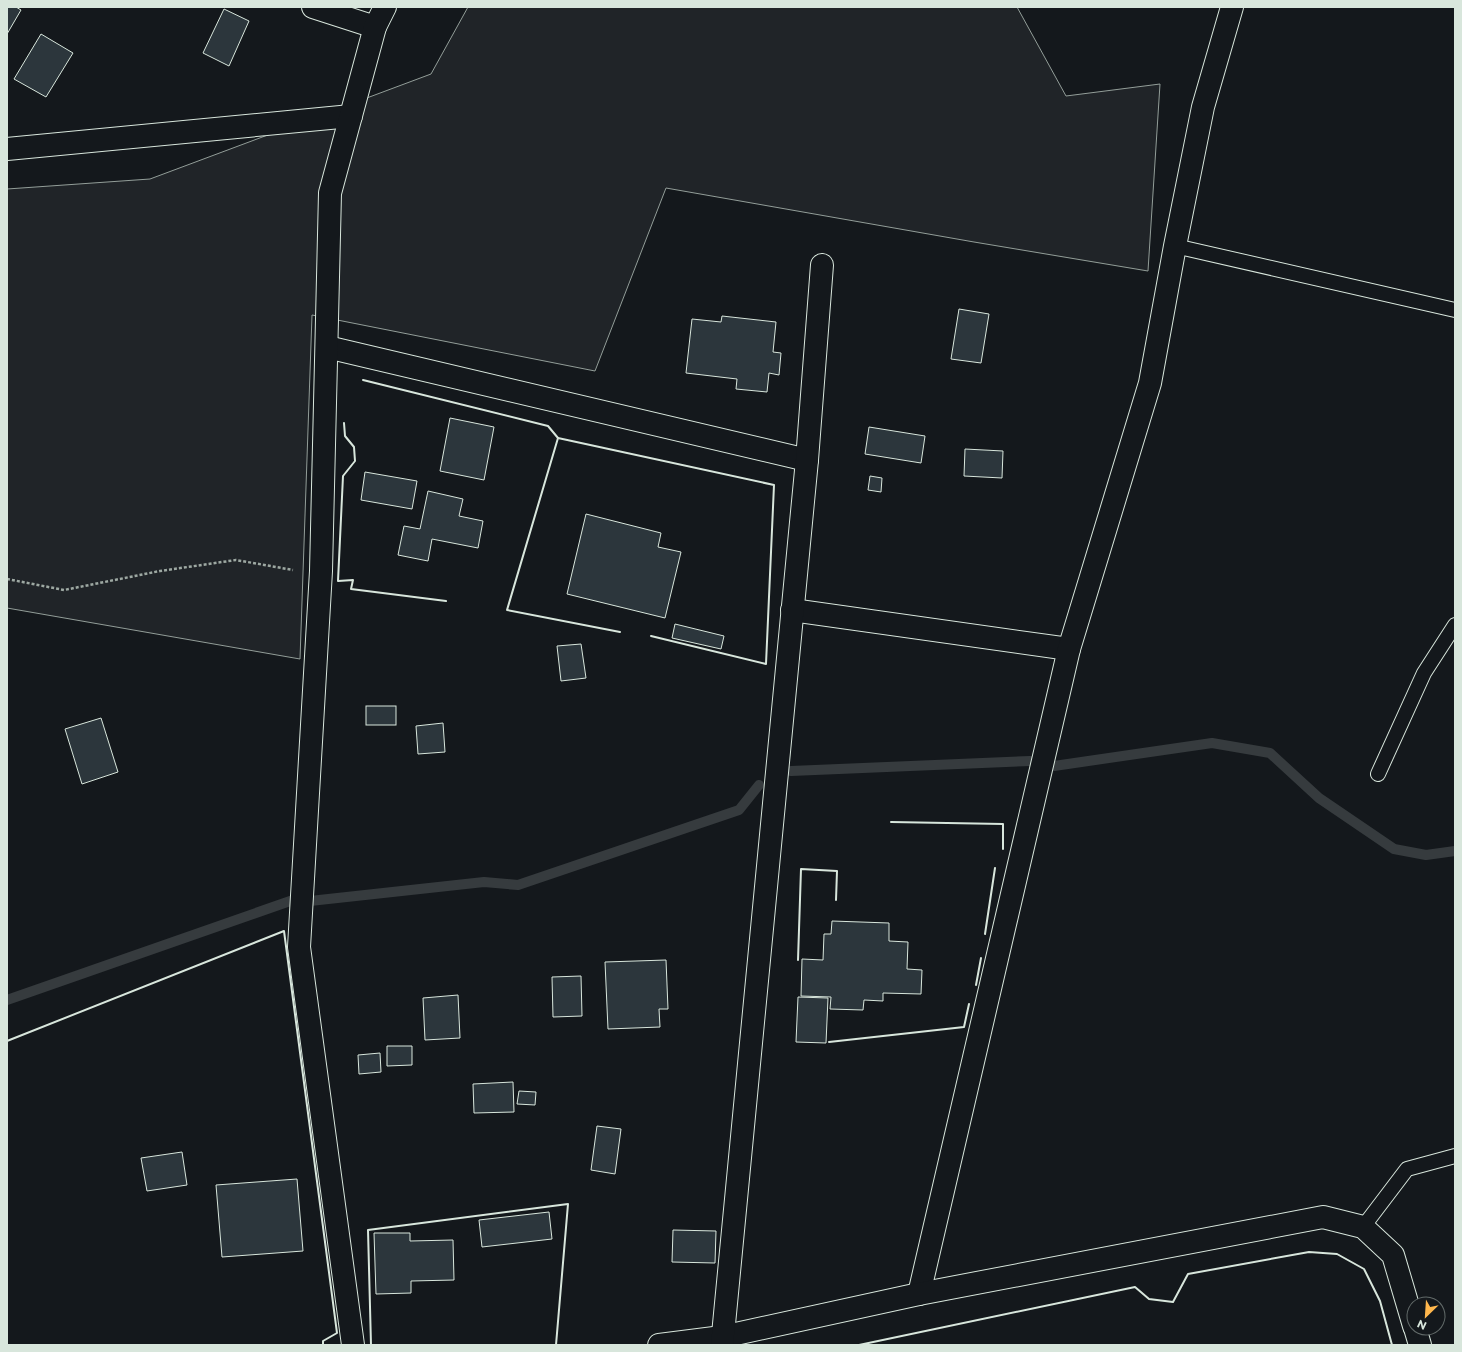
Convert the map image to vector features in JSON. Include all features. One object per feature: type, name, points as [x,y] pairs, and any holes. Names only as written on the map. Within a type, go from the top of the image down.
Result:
[{"type":"street","points":[[313,7],[376,27]]},
{"type":"street","points":[[353,1345],[299,947],[321,571],[330,193],[376,27],[385,7]]},
{"type":"street","points":[[919,1294],[1069,649],[1150,383],[1175,246],[1203,107],[1232,7]]},
{"type":"street","points":[[7,149],[351,116]]},
{"type":"street","points":[[722,1341],[806,460],[822,265]]},
{"type":"street","points":[[327,347],[806,460]]},
{"type":"street","points":[[792,610],[1069,649]]},
{"type":"street","points":[[659,1345],[722,1341],[919,1294],[1323,1217],[1363,1227],[1393,1254],[1406,1299]]},
{"type":"lane","points":[[1175,246],[1455,310]]},
{"type":"lane","points":[[1378,774],[1424,673],[1455,625]]},
{"type":"lane","points":[[1363,1227],[1407,1169],[1455,1156]]},
{"type":"path","points":[[7,579],[64,590],[160,571],[236,560],[286,570],[321,571]]},
{"type":"shaded area","points":[[468,7],[1017,7],[1066,96],[1160,84],[1148,271],[666,188],[595,371],[312,315],[300,659],[7,608],[7,189],[150,179],[431,74]]},
{"type":"building","points":[[7,7],[16,7],[21,10],[7,34]]},
{"type":"building","points":[[224,9],[249,21],[229,66],[203,53]]},
{"type":"building","points":[[41,34],[73,53],[46,97],[14,79]]},
{"type":"building","points":[[959,309],[989,314],[981,363],[951,359]]},
{"type":"building","points":[[722,316],[776,322],[773,352],[781,353],[779,375],[769,373],[767,392],[736,389],[737,379],[686,373],[692,319],[721,322]]},
{"type":"building","points":[[450,418],[494,427],[484,480],[440,471]]},
{"type":"building","points":[[869,427],[925,436],[921,463],[865,454]]},
{"type":"building","points":[[965,449],[1003,451],[1002,478],[964,476]]},
{"type":"building","points":[[365,472],[417,481],[412,509],[361,500]]},
{"type":"building","points":[[870,476],[882,478],[881,492],[868,490]]},
{"type":"building","points":[[428,491],[463,499],[459,516],[483,521],[478,548],[432,539],[428,561],[398,555],[404,526],[420,529]]},
{"type":"building","points":[[586,514],[661,533],[658,547],[681,552],[665,618],[567,594]]},
{"type":"building","points":[[675,624],[724,636],[721,649],[672,638]]},
{"type":"building","points":[[581,644],[586,678],[561,681],[557,646]]},
{"type":"building","points":[[366,706],[396,706],[396,725],[366,725]]},
{"type":"building","points":[[101,718],[118,772],[82,784],[65,729]]},
{"type":"building","points":[[443,723],[445,752],[418,754],[416,726]]},
{"type":"building","points":[[832,921],[889,923],[889,941],[908,942],[907,969],[922,970],[921,994],[883,993],[883,1001],[864,1000],[863,1010],[830,1009],[831,997],[801,996],[802,959],[823,960],[824,934],[831,934]]},
{"type":"building","points":[[666,960],[668,1009],[659,1009],[660,1027],[608,1029],[605,962]]},
{"type":"building","points":[[581,976],[582,1016],[553,1017],[552,977]]},
{"type":"building","points":[[458,995],[460,1038],[425,1040],[423,998]]},
{"type":"building","points":[[798,997],[828,998],[826,1043],[796,1042]]},
{"type":"building","points":[[387,1046],[412,1046],[412,1065],[387,1066]]},
{"type":"building","points":[[380,1053],[381,1072],[359,1074],[358,1055]]},
{"type":"building","points":[[513,1082],[514,1112],[474,1113],[473,1084]]},
{"type":"building","points":[[519,1091],[536,1092],[535,1105],[517,1104]]},
{"type":"building","points":[[597,1126],[621,1129],[615,1174],[591,1170]]},
{"type":"building","points":[[182,1152],[187,1185],[147,1191],[141,1158]]},
{"type":"building","points":[[297,1179],[303,1251],[222,1257],[216,1185]]},
{"type":"building","points":[[549,1212],[552,1239],[482,1247],[479,1220]]},
{"type":"building","points":[[673,1230],[716,1231],[715,1263],[672,1262]]},
{"type":"building","points":[[374,1233],[410,1233],[410,1241],[453,1240],[454,1280],[411,1281],[411,1293],[376,1294]]},
{"type":"waterway","points":[[1054,766],[1212,743],[1270,753],[1319,798],[1394,849],[1426,855],[1455,851]]},
{"type":"waterway","points":[[791,771],[1030,761]]},
{"type":"waterway","points":[[310,901],[484,882],[518,885],[739,810],[759,785]]},
{"type":"waterway","points":[[7,1000],[293,900]]},
{"type":"wall","points":[[363,380],[548,426],[558,438]]},
{"type":"wall","points":[[344,423],[345,436],[354,447],[355,461],[343,476],[338,581],[353,580],[351,589],[446,601]]},
{"type":"wall","points":[[620,632],[507,610],[558,438],[774,485],[766,664],[651,636]]},
{"type":"wall","points":[[891,822],[1003,824],[1003,849]]},
{"type":"wall","points":[[985,934],[995,868]]},
{"type":"wall","points":[[798,960],[801,869],[837,871],[836,900]]},
{"type":"wall","points":[[7,1041],[284,931],[337,1333],[323,1341],[323,1345]]},
{"type":"wall","points":[[976,985],[981,958]]},
{"type":"wall","points":[[829,1042],[964,1027],[969,1004]]},
{"type":"wall","points":[[371,1345],[368,1230],[568,1204],[556,1345]]},
{"type":"wall","points":[[859,1345],[1135,1287],[1149,1299],[1173,1302],[1188,1274],[1309,1252],[1337,1254],[1364,1269],[1380,1301],[1392,1345]]}]
